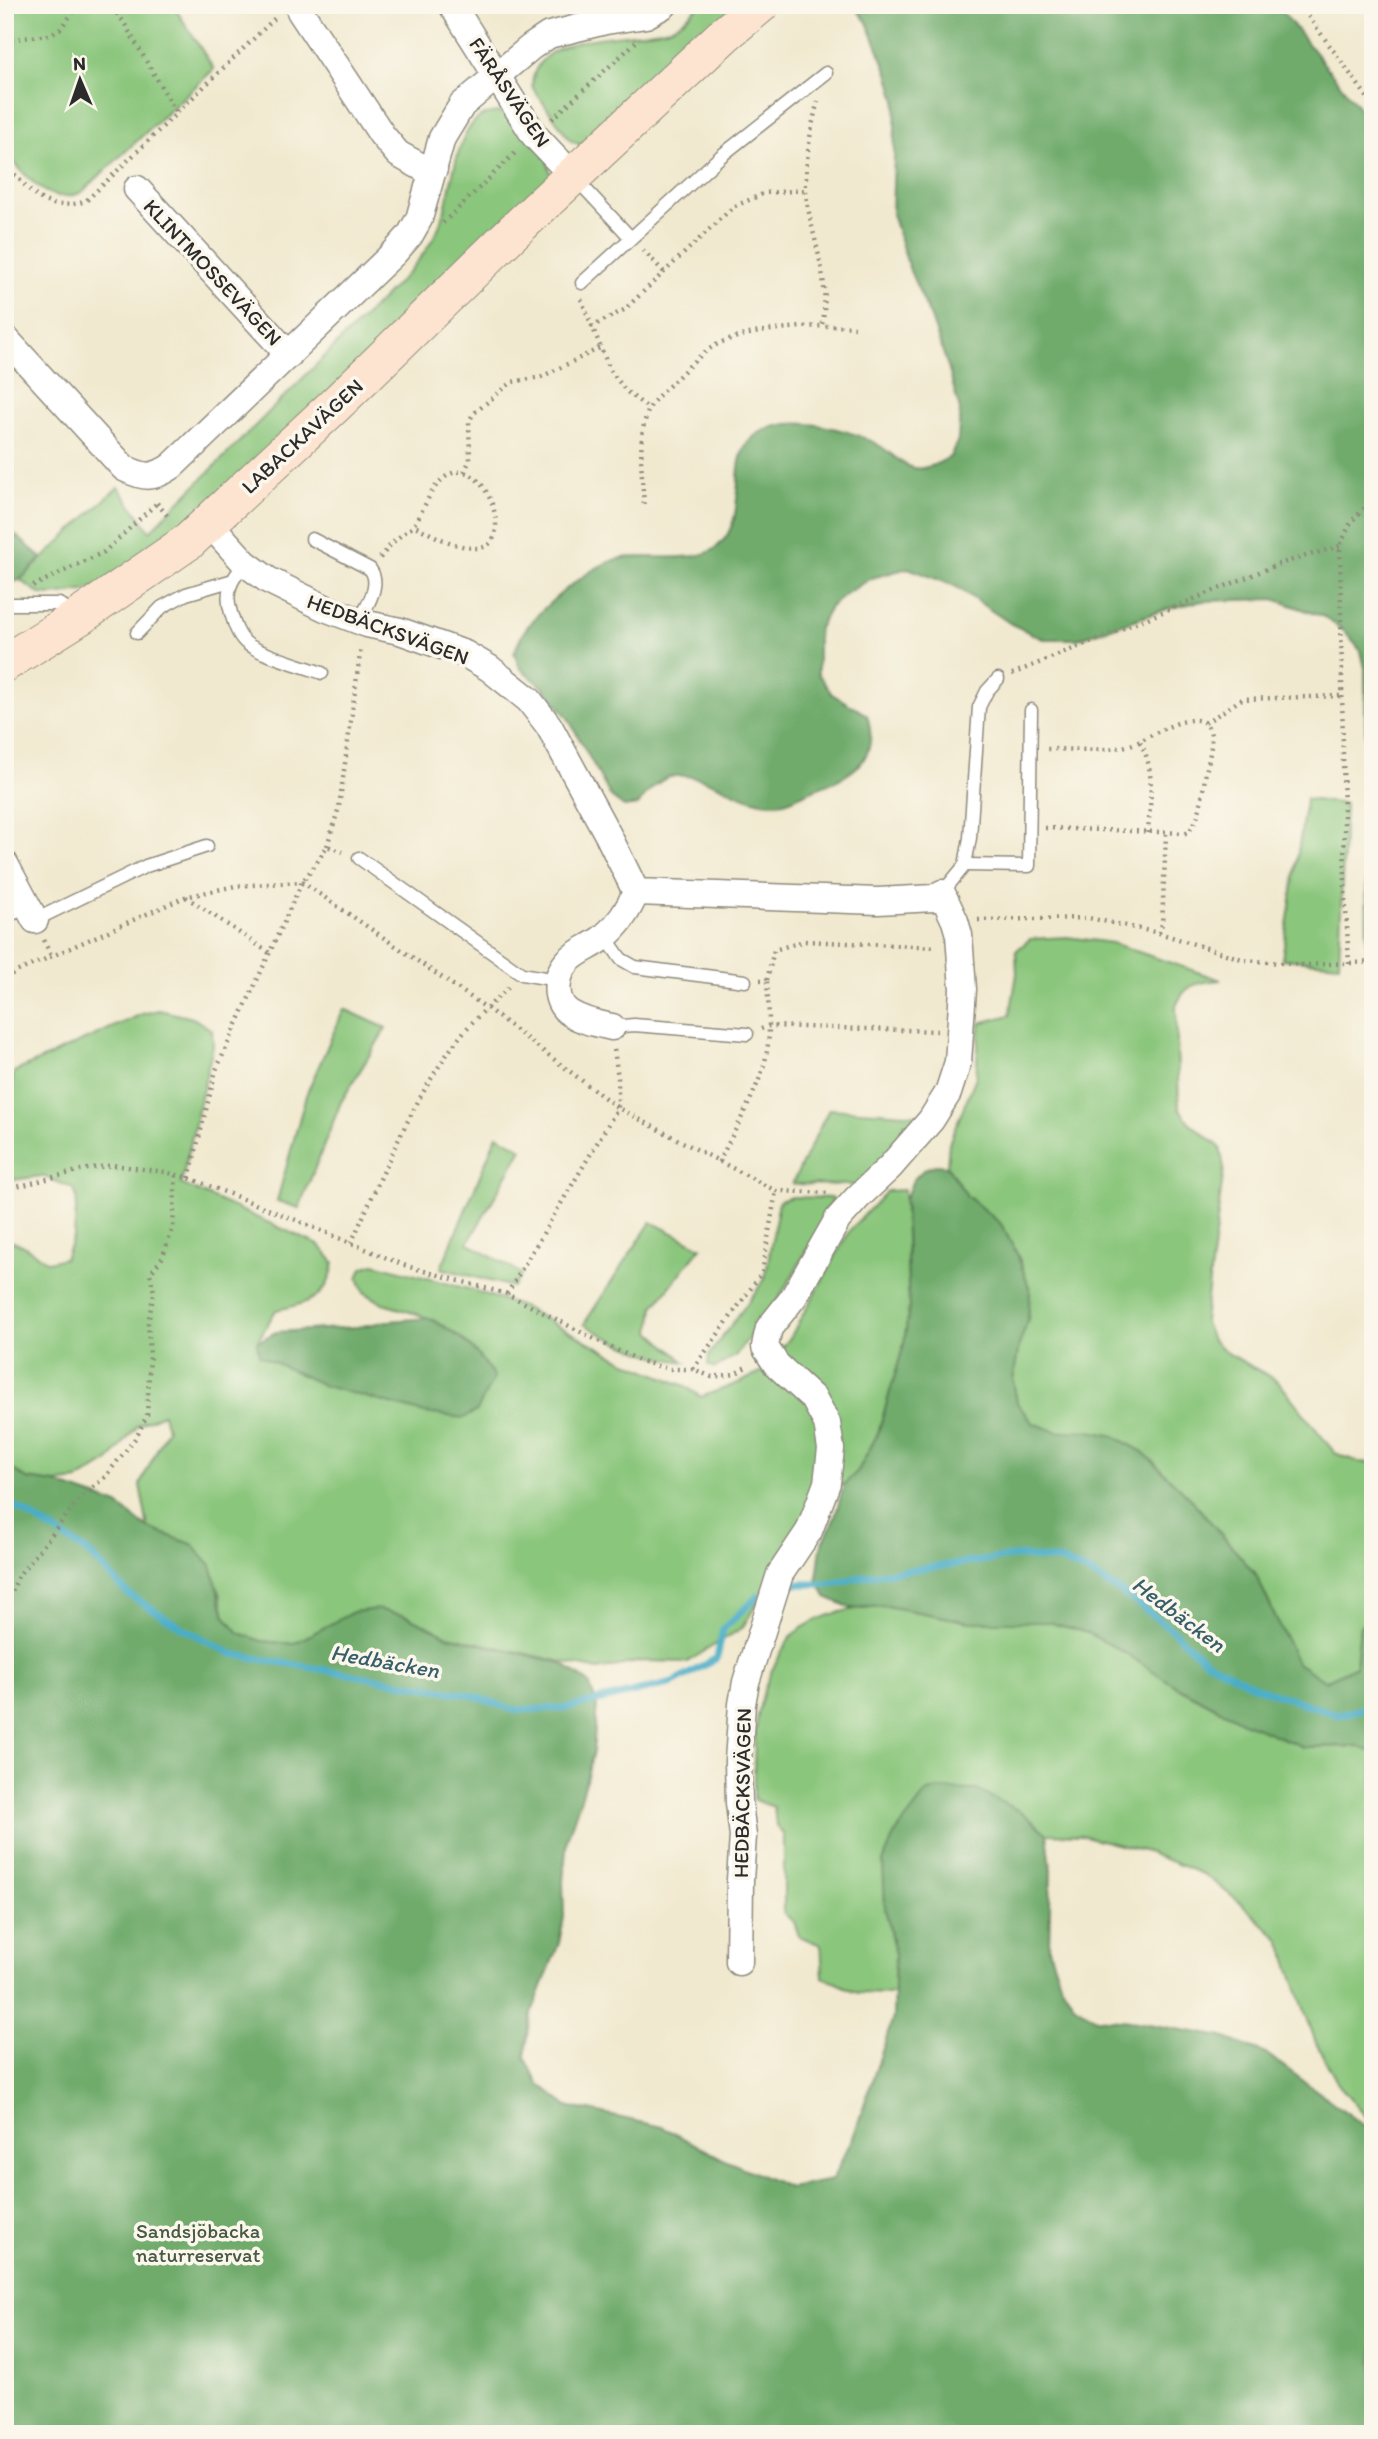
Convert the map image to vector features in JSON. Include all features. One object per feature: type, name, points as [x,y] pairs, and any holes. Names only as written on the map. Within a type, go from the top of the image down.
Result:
[{"type":"street","name":"FÄRÅSVÄGEN","points":[[452,5],[534,135],[573,176]]},
{"type":"street","name":"KLINTMOSSEVÄGEN","points":[[160,474],[172,466],[289,355],[410,235],[419,219],[442,138],[462,105],[549,35],[606,13],[646,15],[664,5]]},
{"type":"street","name":"LABACKAVÄGEN","points":[[5,663],[82,615],[189,541],[573,176],[725,34],[761,5]]},
{"type":"street","points":[[290,13],[398,154],[427,170],[434,170]]},
{"type":"street","name":"KLINTMOSSEVÄGEN","points":[[137,189],[289,355]]},
{"type":"street","points":[[5,338],[124,468],[140,476],[160,474]]},
{"type":"street","name":"HEDBÄCKSVÄGEN","points":[[209,523],[238,572],[268,580],[300,597],[364,622],[400,631],[465,654],[489,668],[529,700],[549,726],[636,892]]},
{"type":"street","points":[[5,864],[23,914]]},
{"type":"street","points":[[612,1027],[568,1012],[558,996],[557,980],[569,959],[606,936],[628,910],[636,892],[878,901],[934,898],[942,894],[956,921],[961,948],[963,989],[958,1062],[948,1093],[931,1120],[890,1167],[838,1219],[793,1298],[769,1328],[765,1347],[768,1353]]},
{"type":"street","name":"HEDBÄCKSVÄGEN","points":[[739,1962],[743,1836],[738,1761],[742,1704],[746,1682],[780,1574],[809,1531],[827,1483],[831,1449],[827,1423],[814,1399],[776,1364],[768,1353]]},
{"type":"lane","points":[[582,283],[721,156],[826,73]]},
{"type":"lane","points":[[573,176],[631,238]]},
{"type":"lane","points":[[312,539],[370,569],[376,576],[364,622]]},
{"type":"lane","points":[[137,633],[162,607],[238,572]]},
{"type":"lane","points":[[238,572],[228,605],[237,630],[247,644],[322,673]]},
{"type":"lane","points":[[5,604],[59,604],[82,615]]},
{"type":"lane","points":[[942,894],[965,865],[970,838],[979,708],[987,691],[998,680]]},
{"type":"lane","points":[[965,865],[1029,866],[1031,709]]},
{"type":"lane","points":[[23,914],[146,866],[207,846]]},
{"type":"lane","points":[[359,858],[522,974],[557,980]]},
{"type":"lane","points":[[606,936],[621,960],[635,967],[745,981]]},
{"type":"lane","points":[[612,1027],[634,1025],[747,1034]]},
{"type":"path","points":[[5,40],[49,35],[60,29],[79,5]]},
{"type":"path","points":[[106,5],[123,21],[176,112]]},
{"type":"path","points":[[1300,5],[1373,104]]},
{"type":"path","points":[[5,164],[33,193],[47,203],[69,206],[86,201],[176,112],[290,13]]},
{"type":"path","points":[[822,324],[826,306],[824,283],[807,190],[813,118],[826,73]]},
{"type":"path","points":[[591,327],[624,310],[733,207],[765,192],[807,190]]},
{"type":"path","points":[[631,238],[664,272]]},
{"type":"path","points":[[582,283],[579,292],[581,303],[610,370],[626,391],[649,409]]},
{"type":"path","points":[[644,504],[641,467],[649,409],[699,358],[715,346],[735,338],[822,324],[855,327]]},
{"type":"path","points":[[464,472],[470,460],[469,422],[473,414],[512,382],[541,377],[600,348]]},
{"type":"path","points":[[370,569],[413,525],[433,490],[448,474],[464,472],[481,482],[497,520],[496,535],[486,547],[466,547],[449,542],[413,525]]},
{"type":"path","points":[[31,587],[104,552],[157,503],[169,488],[160,474]]},
{"type":"path","points":[[1349,964],[1341,696],[1340,546],[1350,522],[1373,499]]},
{"type":"path","points":[[998,680],[1279,564],[1340,546]]},
{"type":"path","points":[[189,1178],[216,1070],[302,882],[327,846],[339,807],[364,622]]},
{"type":"path","points":[[1205,723],[1242,699],[1341,696]]},
{"type":"path","points":[[1030,828],[1187,834],[1193,828],[1198,814],[1211,745],[1210,731],[1205,723],[1193,719],[1180,721],[1140,742],[1116,748],[1031,750]]},
{"type":"path","points":[[1140,742],[1150,762],[1148,833]]},
{"type":"path","points":[[1160,933],[1166,834]]},
{"type":"path","points":[[327,846],[359,858]]},
{"type":"path","points":[[5,977],[185,897],[235,886],[302,882],[488,1009],[618,1108],[776,1191],[849,1194],[858,1197]]},
{"type":"path","points":[[185,897],[271,954]]},
{"type":"path","points":[[956,921],[1089,918],[1160,933],[1245,960],[1306,965],[1373,962]]},
{"type":"path","points":[[719,1162],[763,1070],[769,1026],[767,980],[774,950],[804,941],[961,948]]},
{"type":"path","points":[[351,1243],[402,1134],[438,1068],[464,1032],[522,974]]},
{"type":"path","points":[[745,981],[767,980]]},
{"type":"path","points":[[747,1034],[769,1026],[918,1032],[961,1030]]},
{"type":"path","points":[[507,1294],[618,1108],[618,1078],[612,1027]]},
{"type":"path","points":[[5,1190],[81,1170],[113,1165],[176,1174],[406,1266],[507,1294],[644,1362],[668,1369],[693,1369],[712,1377],[735,1374],[768,1353]]},
{"type":"path","points":[[5,1603],[9,1600],[18,1576],[79,1499],[105,1477],[137,1436],[147,1415],[150,1357],[148,1323],[154,1292],[150,1275],[162,1258],[173,1228],[176,1174]]},
{"type":"path","points":[[693,1369],[762,1273],[776,1191]]},
{"type":"green space","points":[[13,5],[173,5],[214,69],[82,192],[69,196],[48,193],[30,180],[5,153],[5,12]]},
{"type":"green space","points":[[700,5],[746,5],[591,144],[578,144],[570,140],[532,87],[536,68],[548,55],[565,46],[586,40],[669,28],[681,22]]},
{"type":"green space","points":[[853,5],[1277,5],[1373,125],[1373,958],[1367,951],[1365,668],[1361,651],[1344,631],[1324,617],[1274,599],[1203,601],[1170,608],[1078,639],[1043,639],[1011,624],[955,586],[908,568],[872,578],[830,607],[818,630],[818,674],[832,694],[867,715],[870,744],[866,755],[860,764],[839,779],[778,803],[751,799],[694,777],[682,776],[661,781],[638,805],[624,807],[611,797],[568,718],[544,688],[520,668],[514,653],[523,633],[554,599],[597,568],[623,558],[685,557],[709,552],[717,547],[730,531],[735,512],[741,457],[748,442],[763,431],[788,424],[810,424],[835,429],[871,441],[906,465],[915,468],[931,466],[950,457],[958,440],[960,410],[931,318],[910,271],[892,214],[896,100],[867,22]]},
{"type":"green space","points":[[498,112],[512,115],[547,159],[552,178],[220,502],[112,582],[83,591],[52,595],[40,594],[20,580],[118,487],[150,531],[413,267],[430,245],[442,219],[466,134],[482,116]]},
{"type":"green space","points":[[5,526],[42,558],[20,580],[5,585]]},
{"type":"green space","points":[[1306,799],[1345,804],[1339,964],[1282,959]]},
{"type":"green space","points":[[1067,937],[1112,943],[1221,980],[1194,985],[1184,992],[1176,1006],[1179,1108],[1189,1122],[1220,1147],[1224,1168],[1204,1320],[1212,1340],[1229,1354],[1278,1381],[1335,1453],[1358,1462],[1373,1463],[1373,1614],[1360,1626],[1356,1666],[1325,1682],[1297,1663],[1256,1575],[1190,1498],[1143,1452],[1114,1436],[1089,1431],[1057,1432],[1032,1423],[1017,1403],[1013,1380],[1019,1345],[1028,1320],[1030,1290],[1018,1256],[1001,1224],[967,1196],[947,1166],[949,1143],[976,1077],[980,1023],[1010,1015],[1017,974],[1016,951],[1030,939]]},
{"type":"green space","points":[[344,1009],[386,1028],[341,1102],[299,1208],[277,1201],[306,1095]]},
{"type":"green space","points":[[159,1010],[193,1018],[212,1030],[213,1046],[181,1184],[319,1245],[334,1262],[322,1291],[307,1302],[276,1310],[257,1342],[429,1318],[384,1304],[364,1292],[358,1278],[362,1268],[374,1264],[472,1290],[523,1307],[624,1361],[685,1386],[701,1397],[763,1371],[790,1338],[850,1230],[887,1191],[904,1190],[909,1308],[904,1344],[878,1433],[858,1471],[844,1484],[818,1496],[780,1567],[742,1628],[687,1662],[642,1661],[598,1670],[448,1636],[407,1616],[293,1644],[261,1641],[239,1633],[225,1616],[220,1592],[192,1544],[148,1528],[140,1485],[167,1429],[163,1414],[138,1425],[109,1461],[78,1480],[55,1483],[27,1479],[5,1464],[5,1239],[22,1245],[48,1262],[65,1258],[74,1235],[77,1197],[73,1188],[42,1176],[5,1181],[5,1115],[14,1072],[142,1014]]},
{"type":"green space","points":[[829,1109],[924,1115],[858,1185],[792,1184]]},
{"type":"green space","points":[[497,1135],[522,1149],[468,1243],[522,1274],[513,1287],[441,1268]]},
{"type":"green space","points":[[935,1165],[947,1166],[967,1196],[1001,1224],[1018,1256],[1030,1291],[1028,1320],[1019,1345],[1013,1380],[1017,1403],[1033,1423],[1057,1432],[1089,1431],[1114,1436],[1143,1452],[1190,1498],[1256,1575],[1297,1663],[1325,1681],[1356,1666],[1360,1626],[1373,1614],[1373,1752],[1357,1746],[1303,1747],[1241,1721],[1177,1687],[1127,1654],[1088,1633],[1048,1622],[970,1622],[886,1606],[851,1608],[826,1597],[817,1578],[821,1547],[835,1517],[844,1484],[858,1471],[878,1433],[904,1344],[909,1308],[905,1199],[913,1180],[924,1169]]},
{"type":"green space","points":[[792,1197],[833,1198],[826,1218],[780,1297],[735,1356],[715,1368],[708,1365],[709,1355],[765,1279],[779,1201]]},
{"type":"green space","points":[[651,1222],[701,1247],[654,1307],[651,1332],[685,1362],[633,1349],[584,1324]]},
{"type":"green space","points":[[429,1318],[466,1342],[494,1377],[477,1411],[464,1418],[424,1413],[325,1386],[259,1355],[257,1342],[276,1332],[357,1327]]},
{"type":"green space","name":"Sandsjöbacka naturreservat","points":[[5,1464],[27,1479],[55,1483],[116,1504],[148,1528],[192,1544],[211,1565],[225,1616],[239,1633],[261,1641],[293,1644],[353,1612],[377,1609],[407,1616],[448,1636],[561,1663],[589,1683],[597,1706],[593,1752],[567,1839],[563,1882],[564,1917],[559,1943],[531,2015],[525,2057],[538,2083],[567,2106],[662,2127],[727,2161],[790,2188],[832,2180],[854,2135],[893,2018],[895,1954],[885,1907],[883,1862],[894,1835],[926,1793],[937,1789],[977,1790],[1022,1812],[1047,1834],[1051,1867],[1049,1949],[1060,1982],[1075,2006],[1096,2018],[1131,2021],[1223,2037],[1268,2055],[1373,2132],[1373,2434],[5,2434]]},
{"type":"green space","points":[[886,1606],[970,1622],[1048,1622],[1088,1633],[1302,1747],[1357,1746],[1373,1752],[1373,2125],[1338,2084],[1316,2043],[1280,1940],[1243,1905],[1205,1875],[1147,1852],[1081,1835],[1047,1834],[1022,1812],[885,1907],[895,1954],[894,1994],[858,1993],[823,1977],[821,1945],[799,1936],[794,1922],[784,1914],[784,1835],[776,1826],[774,1807],[754,1800],[759,1707],[771,1673],[795,1633],[827,1616]]},
{"type":"waterway","name":"Hedbäcken","points":[[5,1500],[88,1552],[128,1594],[232,1654],[471,1695],[514,1710],[567,1708],[673,1683],[717,1658],[723,1629],[758,1596]]},
{"type":"waterway","name":"Hedbäcken","points":[[794,1584],[831,1584],[870,1575],[1019,1556],[1062,1561],[1090,1573],[1130,1598],[1172,1630],[1206,1661],[1258,1688],[1339,1715],[1373,1706]]}]
